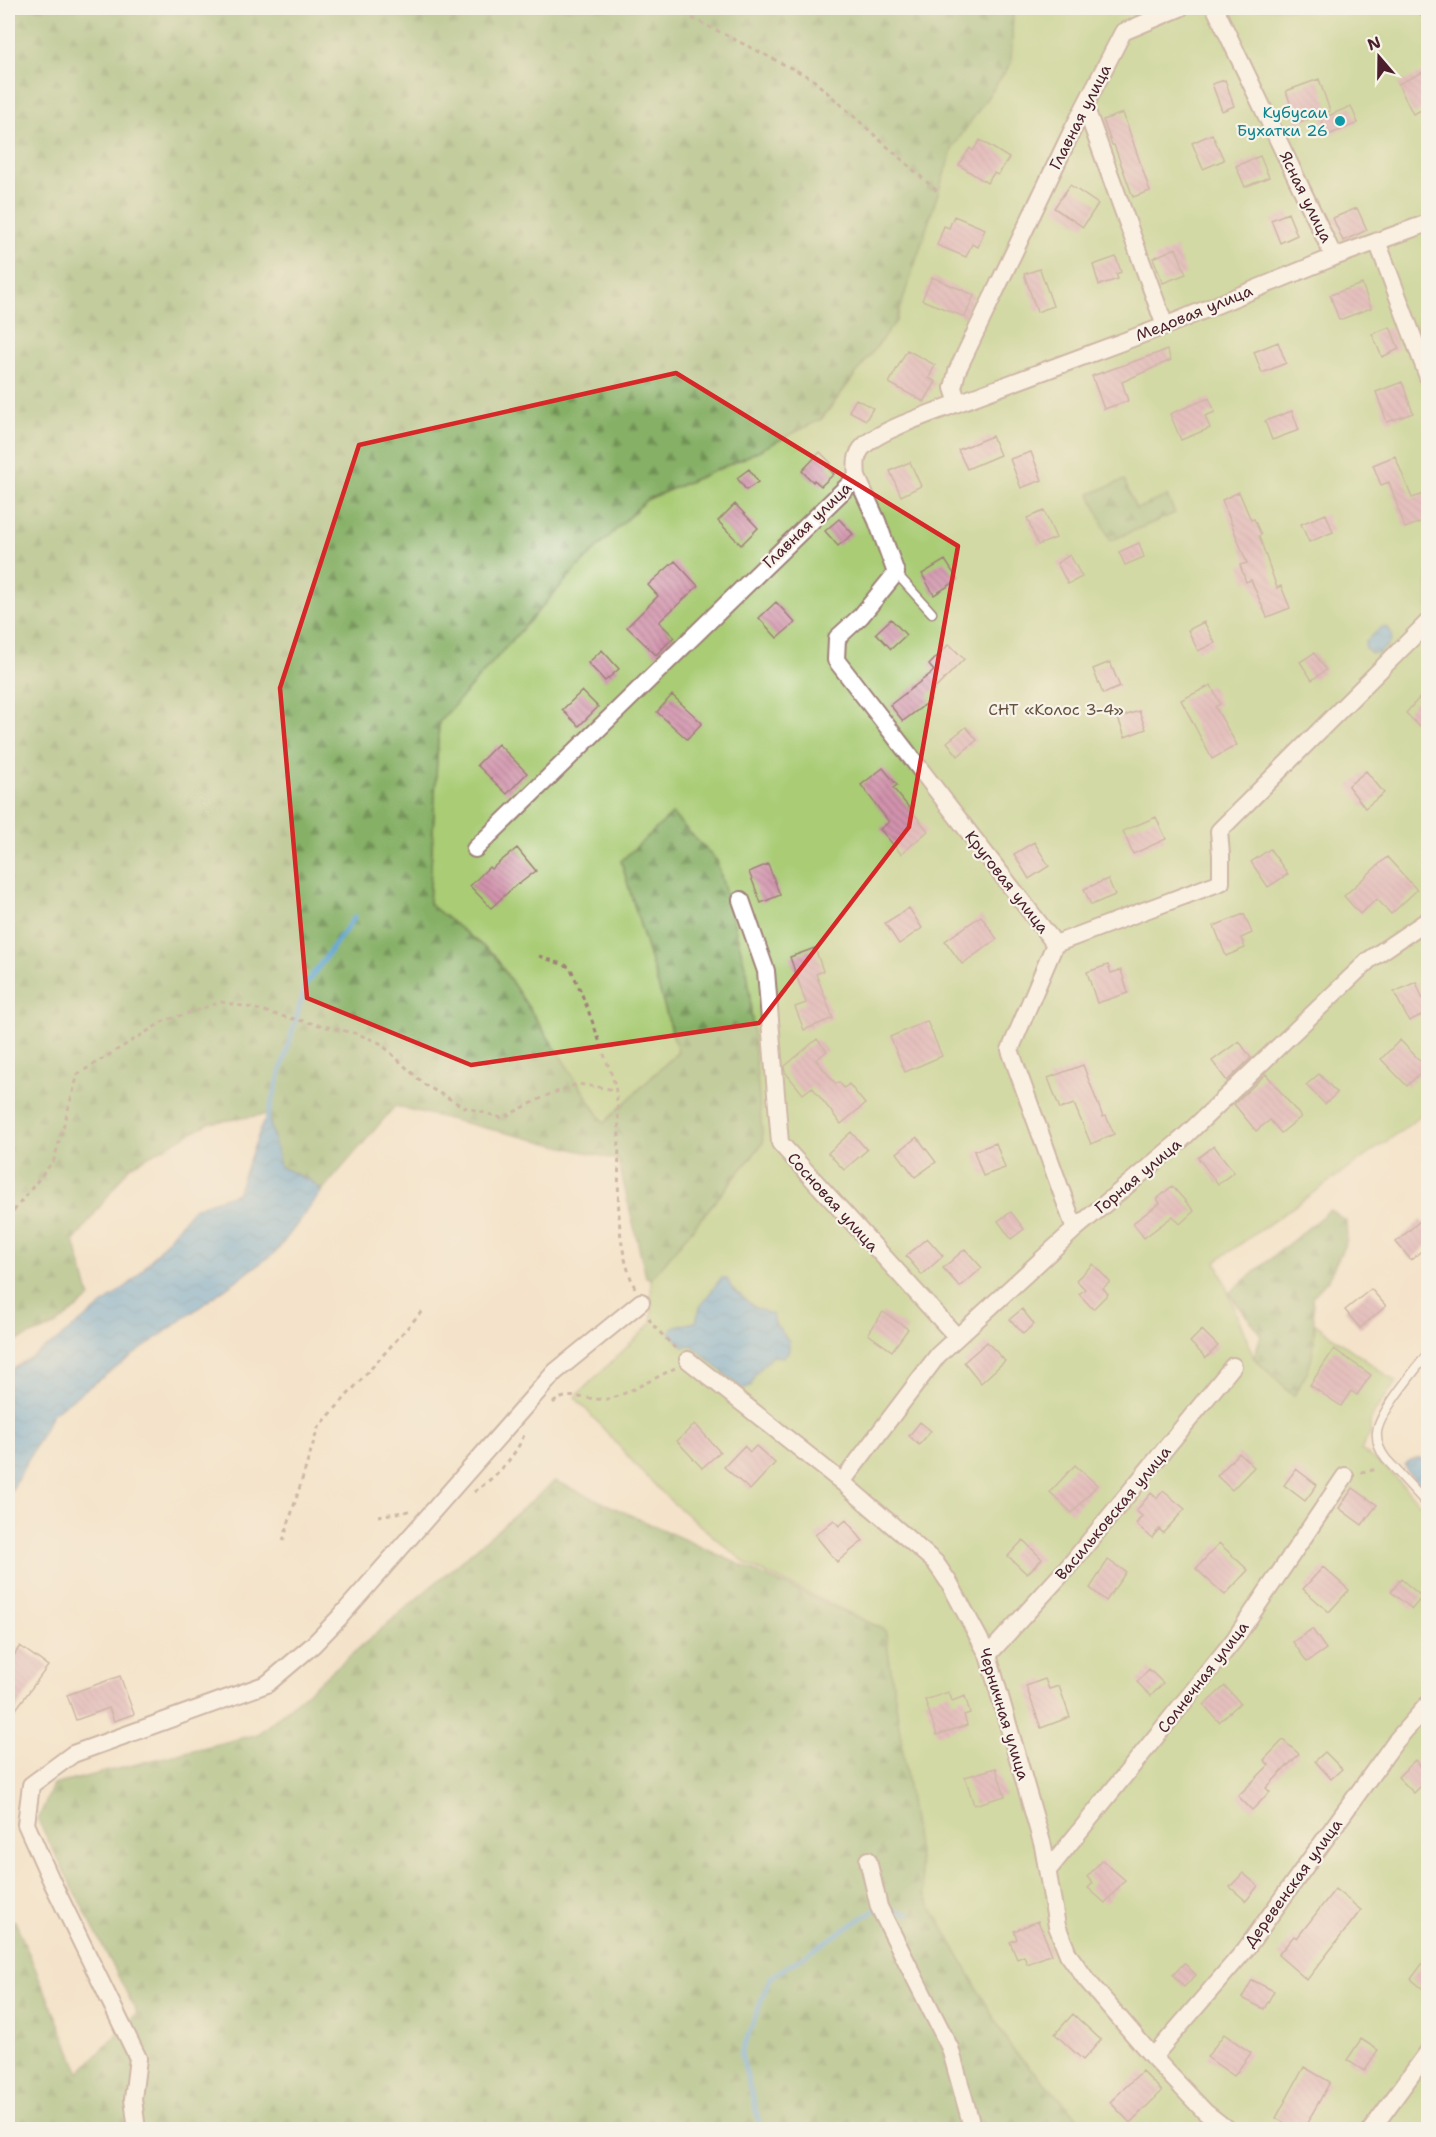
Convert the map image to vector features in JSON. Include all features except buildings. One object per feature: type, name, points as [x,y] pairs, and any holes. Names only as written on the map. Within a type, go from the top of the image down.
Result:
[{"type":"street","name":"Главная улица","points":[[475,849],[857,477],[856,462],[862,447],[878,436],[958,403],[953,388],[957,372],[1123,32],[1180,8]]},
{"type":"street","name":"Ясная улица","points":[[1215,8],[1334,257]]},
{"type":"street","points":[[1085,106],[1165,326]]},
{"type":"street","name":"Медовая улица","points":[[958,403],[1165,326],[1334,257],[1428,223]]},
{"type":"street","points":[[1377,241],[1428,375]]},
{"type":"street","points":[[857,477],[877,521],[896,573]]},
{"type":"street","name":"Круговая улица","points":[[896,573],[861,616],[837,638],[836,660],[1055,944],[1221,882],[1219,831],[1428,622]]},
{"type":"street","name":"Сосновая улица","points":[[741,900],[766,971],[780,1143],[957,1337]]},
{"type":"street","name":"Горная улица","points":[[1055,944],[1010,1050],[1075,1229],[1181,1140],[1369,960],[1428,920]]},
{"type":"street","points":[[842,1482],[938,1355],[1075,1229]]},
{"type":"street","points":[[137,2130],[133,2099],[138,2058],[26,1824],[31,1785],[73,1754],[267,1684],[333,1625],[555,1372],[641,1302]]},
{"type":"street","name":"Черничная улица","points":[[684,1363],[842,1482],[935,1562],[950,1584],[988,1655],[1049,1869],[1050,1892],[1057,1926],[1068,1954],[1086,1979],[1153,2057],[1205,2112],[1228,2130]]},
{"type":"street","name":"Васильковская улица","points":[[988,1655],[1069,1566],[1233,1366]]},
{"type":"street","name":"Солнечная улица","points":[[1049,1869],[1234,1640],[1345,1476]]},
{"type":"street","name":"Деревенская улица","points":[[1153,2057],[1245,1950],[1395,1742],[1428,1704]]},
{"type":"street","points":[[868,1860],[879,1907],[951,2048],[973,2130]]},
{"type":"street","points":[[1371,2130],[1428,2052]]},
{"type":"lane","points":[[896,573],[932,614]]},
{"type":"lane","points":[[1428,1353],[1378,1426],[1380,1451],[1428,1505]]},
{"type":"path","points":[[667,8],[684,14],[811,78],[937,191]]},
{"type":"path","points":[[539,956],[570,967],[585,1000],[616,1090],[619,1154],[618,1207],[627,1269],[651,1323],[684,1363],[608,1400],[558,1398],[550,1406]]},
{"type":"path","points":[[8,1218],[54,1160],[78,1074],[164,1021],[220,1002],[358,1034],[380,1043],[425,1085],[464,1107],[502,1118],[548,1095],[578,1084],[616,1090]]},
{"type":"path","points":[[283,1541],[318,1428],[424,1308]]},
{"type":"path","points":[[470,1495],[498,1473],[520,1445],[527,1428]]},
{"type":"path","points":[[1345,1476],[1378,1469],[1386,1459]]},
{"type":"path","points":[[378,1516],[435,1508]]},
{"type":"highlighted area","points":[[676,373],[958,546],[909,827],[759,1023],[471,1065],[307,998],[280,688],[359,445]]},
{"type":"green space","points":[[8,8],[1013,8],[1011,63],[953,147],[896,321],[821,419],[742,459],[646,500],[575,570],[439,722],[429,904],[494,955],[604,1123],[678,1052],[621,861],[672,814],[717,861],[748,977],[763,1143],[651,1279],[646,1277],[618,1160],[395,1106],[322,1191],[311,1181],[280,1167],[268,1114],[209,1123],[130,1166],[74,1241],[90,1298],[54,1326],[8,1344]]},
{"type":"green space","name":"СНТ «Колос 3-4»","points":[[1013,8],[1428,8],[1428,1109],[1404,1129],[1216,1261],[1254,1358],[1293,1396],[1313,1348],[1315,1324],[1396,1382],[1375,1411],[1370,1422],[1370,1433],[1361,1450],[1387,1469],[1428,1512],[1428,2129],[1089,2129],[1011,2048],[923,1894],[885,1630],[747,1564],[673,1503],[575,1397],[652,1323],[651,1279],[763,1143],[621,861],[678,1052],[604,1123],[494,955],[429,904],[439,722],[575,570],[646,500],[742,459],[822,419],[896,321],[953,147],[1011,63]]},
{"type":"green space","points":[[1428,312],[1428,356],[1419,335],[1419,319]]},
{"type":"green space","points":[[1124,480],[1136,509],[1167,496],[1175,513],[1110,541],[1090,494]]},
{"type":"green space","points":[[1330,1210],[1346,1221],[1347,1240],[1327,1281],[1312,1297],[1314,1333],[1312,1359],[1294,1396],[1254,1358],[1261,1335],[1229,1293]]},
{"type":"green space","points":[[555,1481],[885,1630],[924,1894],[1011,2048],[1089,2129],[8,2130],[8,1921],[15,1921],[80,2073],[137,2013],[38,1820],[53,1785],[258,1734]]},
{"type":"water","points":[[1382,627],[1388,628],[1392,634],[1391,642],[1379,653],[1371,653],[1366,649],[1365,642]]},
{"type":"water","points":[[268,1114],[280,1167],[311,1181],[322,1191],[276,1252],[53,1413],[8,1497],[8,1372],[56,1341],[134,1280],[194,1208],[237,1193]]},
{"type":"water","points":[[721,1278],[727,1278],[731,1287],[754,1307],[773,1315],[775,1324],[789,1341],[789,1351],[783,1357],[772,1356],[755,1374],[751,1386],[742,1389],[693,1346],[684,1347],[670,1333],[673,1327],[696,1322],[700,1307]]},
{"type":"water","points":[[1420,1458],[1428,1462],[1428,1491],[1407,1472],[1405,1465],[1409,1461]]},
{"type":"waterway","points":[[267,1119],[306,984],[354,918]]},
{"type":"waterway","points":[[761,2130],[741,2054],[770,1978],[879,1907],[909,1914]]},
{"type":"place","name":"Кубусаи Бухатки 26","points":[[1340,121]]}]
